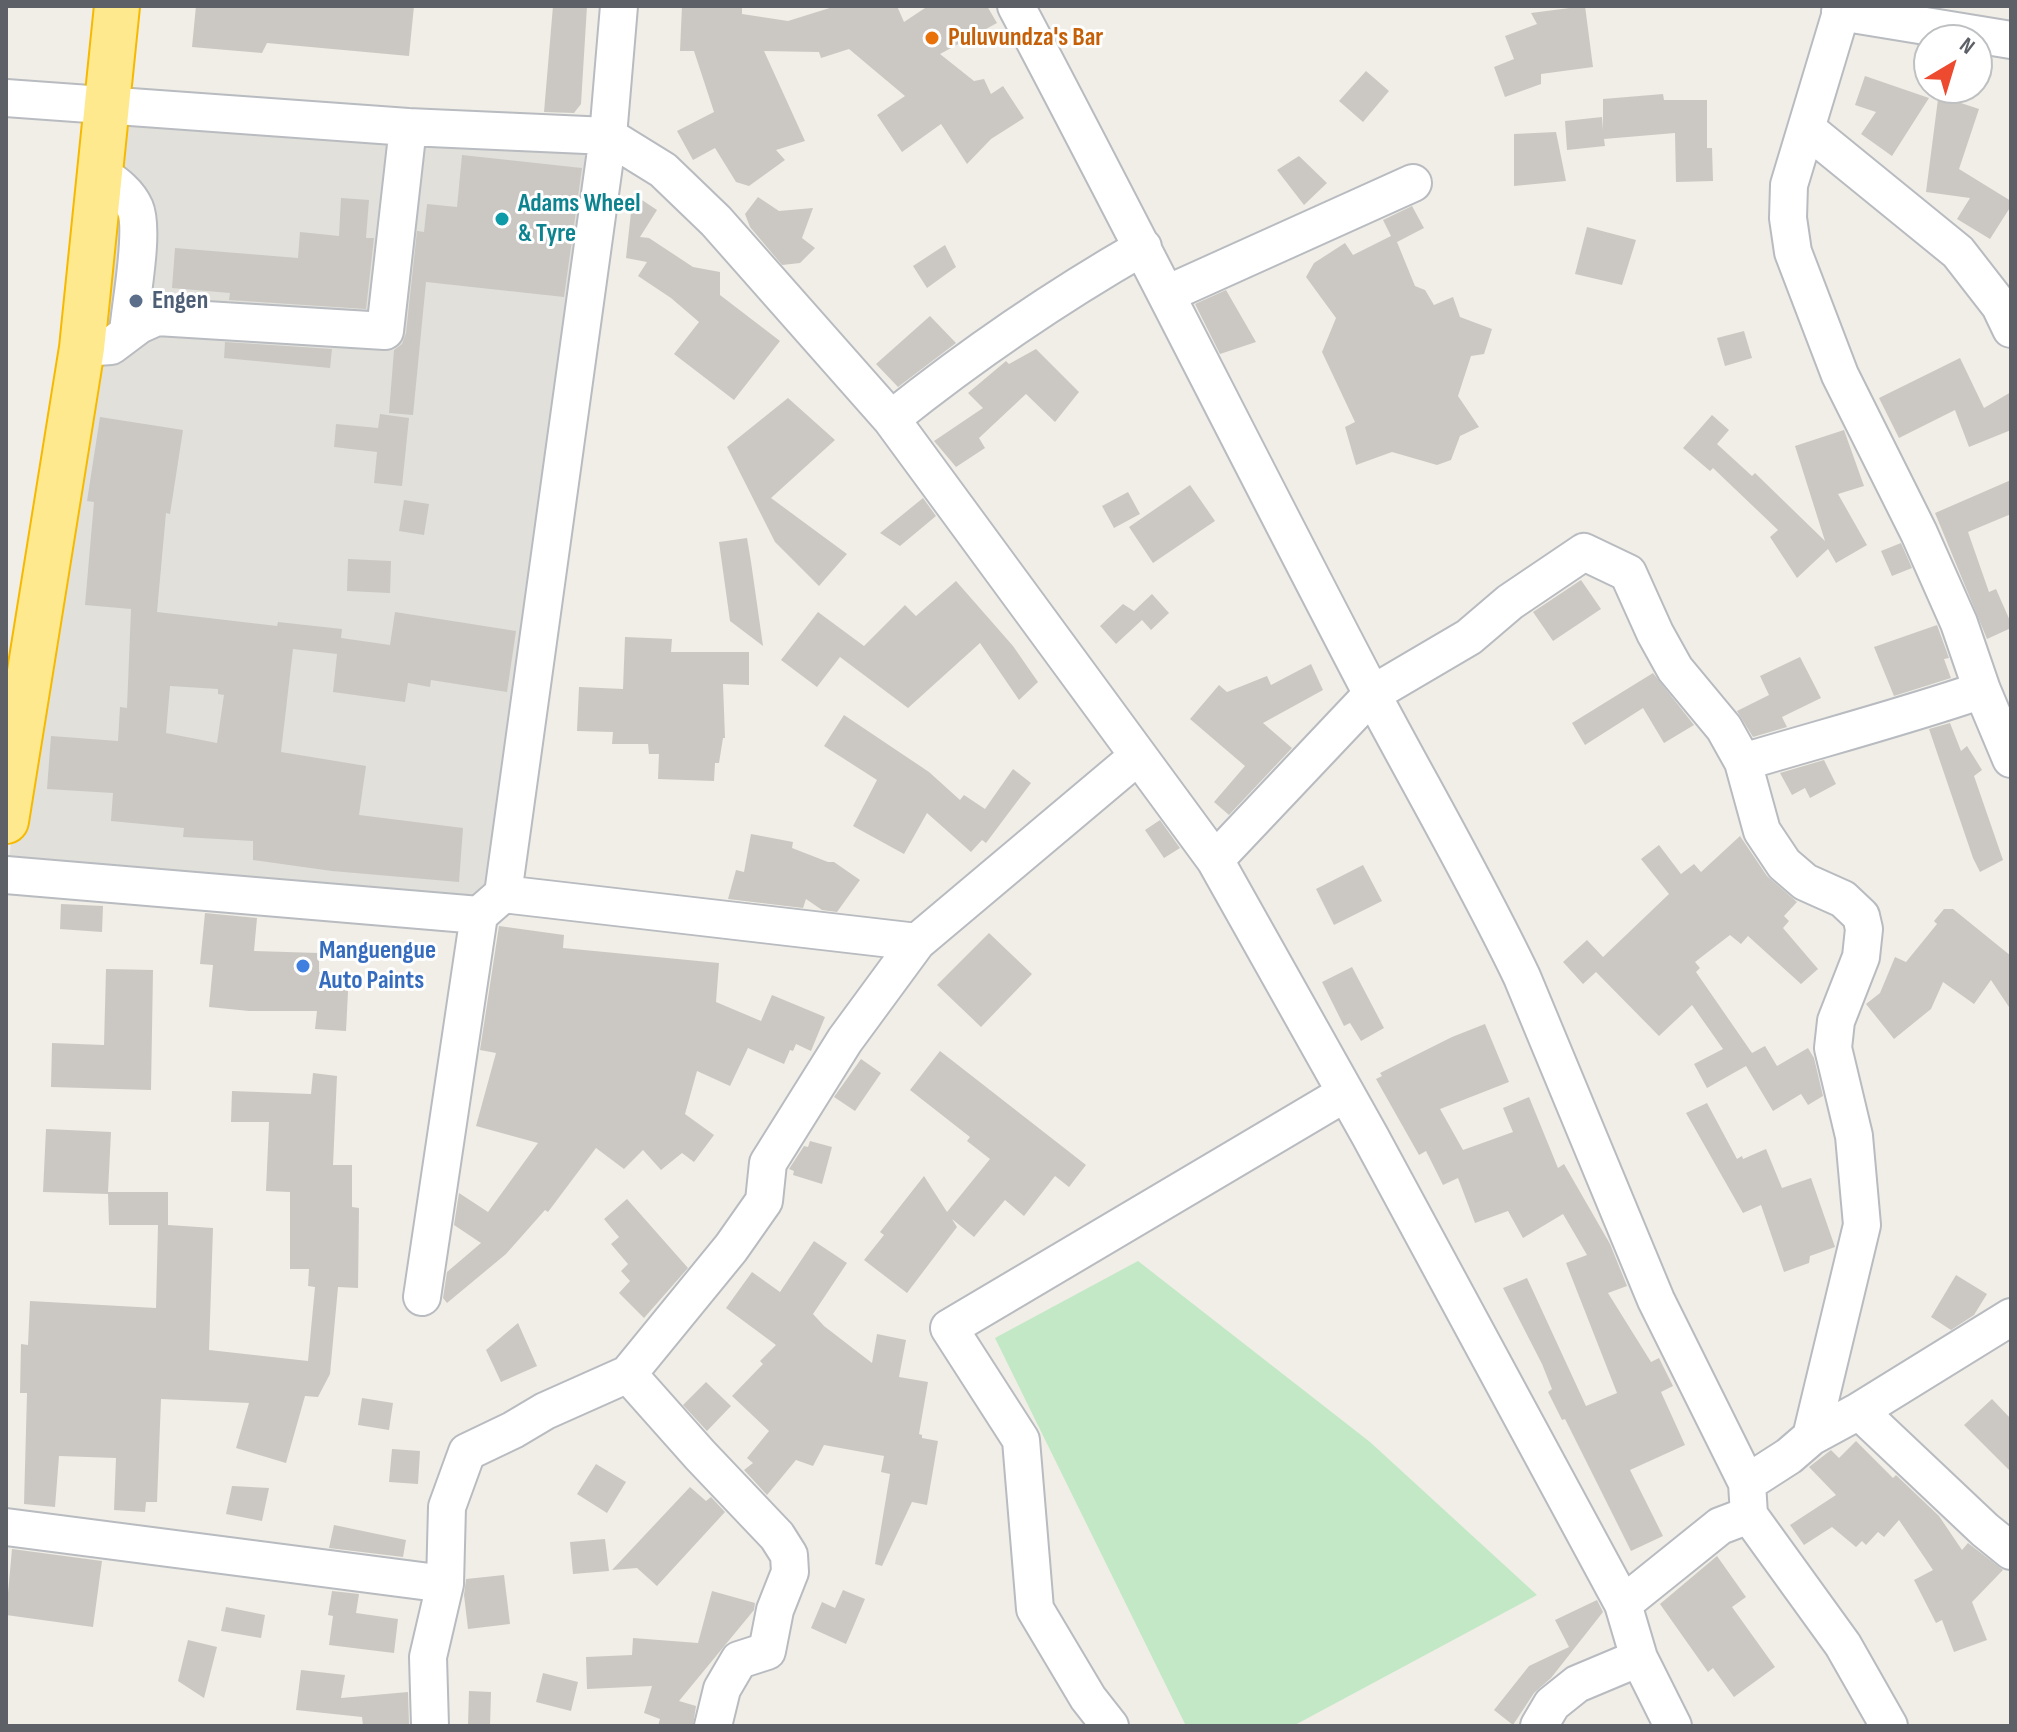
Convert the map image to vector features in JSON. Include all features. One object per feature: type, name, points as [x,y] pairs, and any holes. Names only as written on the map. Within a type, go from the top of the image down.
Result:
[{"type":"highway","points":[[6,821],[82,348],[117,6]]},
{"type":"street","points":[[422,1297],[491,904],[608,136],[619,6]]},
{"type":"street","points":[[1016,6],[1522,977],[1656,1300],[1748,1499],[1843,1645],[1889,1726]]},
{"type":"street","points":[[2011,40],[1842,9],[1789,185],[1788,218],[1793,252],[1840,375],[1919,533],[1959,623],[1982,690],[2011,759]]},
{"type":"street","points":[[6,98],[408,127],[608,136],[663,170],[716,221],[891,419],[1215,860],[1385,1163],[1623,1604],[1639,1658],[1673,1726]]},
{"type":"street","points":[[82,348],[111,346],[139,325],[157,317],[385,331],[408,127]]},
{"type":"street","points":[[1807,129],[1958,252],[2000,306],[2011,329]]},
{"type":"street","points":[[100,173],[124,190],[136,210],[138,241],[128,333]]},
{"type":"street","points":[[1167,294],[1413,183]]},
{"type":"street","points":[[891,419],[959,365],[1075,286],[1143,247]]},
{"type":"street","points":[[1215,860],[1372,694],[1469,637],[1510,602],[1584,552],[1628,573],[1675,669],[1724,728],[1743,762],[1762,831],[1784,864],[1805,882],[1843,899],[1861,916],[1864,929],[1861,957],[1836,1021],[1833,1048],[1854,1136],[1862,1225],[1811,1437]]},
{"type":"street","points":[[1743,762],[1867,724],[1897,719],[1982,690]]},
{"type":"street","points":[[430,1726],[428,1657],[445,1584],[447,1507],[467,1452],[545,1411],[628,1374],[731,1248],[764,1201],[768,1163],[845,1040],[917,942],[1138,756]]},
{"type":"street","points":[[6,875],[491,904],[917,942]]},
{"type":"street","points":[[1110,1726],[1086,1712],[1035,1609],[1021,1440],[949,1328],[1344,1094]]},
{"type":"street","points":[[1623,1604],[1720,1526],[1811,1437],[1859,1411],[2011,1317]]},
{"type":"street","points":[[628,1374],[777,1536],[789,1555],[790,1572],[775,1610],[767,1651],[739,1660],[722,1689],[713,1726]]},
{"type":"street","points":[[1859,1411],[2011,1551]]},
{"type":"street","points":[[6,1527],[445,1584]]},
{"type":"street","points":[[1539,1726],[1552,1704],[1577,1684],[1639,1658]]},
{"type":"shaded area","points":[[107,105],[608,136],[488,907],[7,875]]},
{"type":"green space","points":[[1138,1261],[1370,1442],[1537,1595],[1293,1726],[1186,1726],[995,1338]]},
{"type":"building","points":[[196,6],[414,6],[409,56],[267,43],[262,53],[192,47]]},
{"type":"building","points":[[553,6],[587,6],[581,104],[574,113],[544,112]]},
{"type":"building","points":[[682,6],[742,6],[742,14],[788,21],[836,6],[897,6],[904,22],[928,6],[987,6],[997,23],[940,54],[974,81],[984,79],[991,94],[1003,86],[1024,118],[991,139],[967,164],[941,124],[902,152],[877,115],[905,96],[849,49],[821,58],[819,52],[764,51],[805,141],[776,150],[785,160],[749,186],[736,182],[715,148],[693,160],[677,131],[714,112],[694,51],[680,51]]},
{"type":"building","points":[[1585,6],[1593,67],[1541,74],[1541,84],[1505,97],[1494,67],[1514,59],[1505,36],[1537,24],[1531,13]]},
{"type":"building","points":[[1366,71],[1389,91],[1363,122],[1339,101]]},
{"type":"building","points":[[1865,76],[1913,92],[1913,104],[1925,104],[1892,156],[1861,134],[1876,112],[1855,105]]},
{"type":"building","points":[[1663,94],[1664,100],[1707,100],[1707,148],[1712,148],[1713,181],[1676,182],[1675,133],[1604,139],[1605,146],[1567,150],[1565,121],[1602,117],[1603,130],[1603,99]]},
{"type":"building","points":[[1937,104],[1964,104],[1979,109],[1959,169],[2011,201],[2011,206],[1990,239],[1957,219],[1970,198],[1926,192]]},
{"type":"building","points":[[1556,132],[1566,181],[1514,186],[1514,134]]},
{"type":"building","name":"Adams Wheel & Tyre","points":[[462,155],[582,168],[564,297],[426,282],[413,415],[389,413],[394,350],[402,344],[406,333],[417,231],[424,232],[427,204],[457,207]]},
{"type":"building","points":[[1299,156],[1327,183],[1304,205],[1277,170]]},
{"type":"building","points":[[633,194],[657,210],[640,237],[649,238],[693,267],[720,272],[720,295],[780,341],[734,400],[674,354],[699,322],[638,276],[647,262],[626,258]]},
{"type":"building","points":[[758,197],[779,211],[813,208],[802,238],[815,248],[800,263],[782,265],[750,227],[745,214]]},
{"type":"building","points":[[341,198],[369,200],[366,238],[374,238],[366,309],[229,300],[230,293],[172,288],[175,248],[298,258],[300,232],[339,236]]},
{"type":"building","points":[[1412,206],[1424,228],[1397,242],[1415,286],[1425,290],[1434,305],[1453,297],[1460,317],[1492,329],[1484,354],[1471,356],[1458,396],[1479,427],[1460,436],[1451,460],[1437,465],[1392,452],[1356,465],[1345,427],[1355,422],[1322,352],[1336,318],[1306,277],[1314,263],[1345,243],[1353,255],[1391,236],[1383,220]]},
{"type":"building","points":[[1587,227],[1636,240],[1622,285],[1575,274]]},
{"type":"building","points":[[945,245],[956,267],[927,288],[913,266]]},
{"type":"building","points":[[1226,290],[1256,342],[1220,354],[1195,304]]},
{"type":"building","points":[[930,316],[956,343],[898,387],[876,364]]},
{"type":"building","points":[[1744,331],[1752,358],[1725,366],[1717,338]]},
{"type":"building","points":[[225,342],[332,349],[330,368],[224,358]]},
{"type":"building","points":[[1036,349],[1079,392],[1055,422],[1026,394],[979,438],[985,448],[956,467],[934,441],[983,408],[968,393],[1006,361],[1009,364]]},
{"type":"building","points":[[1960,358],[1984,408],[2011,392],[2011,430],[1969,447],[1955,410],[1899,438],[1879,398]]},
{"type":"building","points":[[788,398],[835,440],[771,498],[847,554],[819,586],[775,542],[727,447]]},
{"type":"building","points":[[380,414],[409,418],[402,486],[374,483],[377,452],[334,447],[336,424],[378,428]]},
{"type":"building","points":[[1712,415],[1729,430],[1717,444],[1752,476],[1755,473],[1825,541],[1795,446],[1844,430],[1864,486],[1838,494],[1867,545],[1836,563],[1828,549],[1797,578],[1770,537],[1778,530],[1713,468],[1710,471],[1683,448]]},
{"type":"building","points":[[100,417],[183,430],[170,514],[166,513],[157,612],[277,626],[278,622],[342,629],[341,638],[390,645],[395,612],[516,631],[507,692],[431,680],[430,687],[408,683],[405,702],[333,692],[337,654],[293,649],[281,752],[366,766],[359,815],[463,828],[459,882],[332,871],[253,860],[253,841],[183,837],[184,828],[111,821],[113,793],[47,789],[51,736],[118,741],[120,707],[127,708],[131,609],[85,605],[94,502],[87,501]],"holes":[[[170,686],[218,689],[218,694],[224,695],[217,743],[166,733]]]},
{"type":"building","points":[[2011,480],[2011,514],[1968,532],[1989,592],[1996,589],[2011,623],[2011,628],[1987,639],[1935,513]]},
{"type":"building","points":[[1190,485],[1215,521],[1153,563],[1129,527]]},
{"type":"building","points":[[1128,492],[1140,514],[1114,528],[1102,506]]},
{"type":"building","points":[[923,498],[936,516],[900,546],[880,533]]},
{"type":"building","points":[[404,500],[429,504],[424,535],[399,531]]},
{"type":"building","points":[[747,538],[763,646],[730,621],[719,542]]},
{"type":"building","points":[[1901,543],[1912,568],[1892,576],[1881,551]]},
{"type":"building","points":[[348,559],[391,561],[390,593],[347,591]]},
{"type":"building","points":[[1581,580],[1601,609],[1553,641],[1533,612]]},
{"type":"building","points":[[956,581],[1013,646],[1038,682],[1019,700],[980,643],[908,708],[840,657],[817,687],[781,660],[818,612],[864,646],[905,605],[916,616]]},
{"type":"building","points":[[1152,594],[1169,613],[1151,630],[1142,620],[1116,644],[1100,626],[1123,604],[1134,611]]},
{"type":"building","points":[[1937,625],[1949,658],[1944,659],[1951,678],[1894,696],[1874,647]]},
{"type":"building","points":[[625,637],[672,639],[671,652],[749,652],[749,685],[723,684],[725,738],[719,763],[715,763],[714,781],[658,779],[659,754],[649,754],[648,744],[612,744],[613,732],[577,731],[579,687],[623,689]]},
{"type":"building","points":[[1800,657],[1821,698],[1782,717],[1787,727],[1753,737],[1737,711],[1769,695],[1760,676]]},
{"type":"building","points":[[1311,664],[1323,690],[1263,723],[1292,748],[1229,815],[1214,802],[1245,766],[1190,719],[1219,685],[1227,692],[1267,676],[1271,685]]},
{"type":"building","points":[[1653,673],[1694,725],[1664,743],[1643,708],[1585,745],[1572,723]]},
{"type":"building","points":[[844,715],[929,772],[960,800],[964,795],[985,809],[1013,769],[1031,783],[986,843],[982,840],[971,852],[927,813],[904,854],[853,826],[877,780],[824,746]]},
{"type":"building","points":[[1950,723],[1961,751],[1967,746],[1982,770],[1974,776],[2003,860],[1980,872],[1929,729]]},
{"type":"building","points":[[1824,760],[1836,784],[1810,798],[1805,788],[1792,795],[1780,773]]},
{"type":"building","points":[[1160,820],[1180,848],[1164,858],[1145,830]]},
{"type":"building","points":[[751,834],[793,842],[792,848],[834,862],[860,880],[837,912],[822,910],[806,899],[803,908],[728,899],[736,870],[744,872]]},
{"type":"building","points":[[1740,836],[1767,876],[1797,902],[1784,916],[1789,921],[1783,928],[1818,969],[1801,984],[1748,936],[1741,944],[1730,935],[1695,962],[1700,968],[1696,972],[1752,1053],[1765,1046],[1777,1066],[1808,1048],[1814,1058],[1823,1096],[1808,1105],[1801,1094],[1773,1111],[1746,1066],[1707,1088],[1694,1064],[1723,1049],[1692,1005],[1659,1036],[1596,972],[1583,984],[1563,962],[1587,940],[1603,957],[1669,894],[1641,859],[1659,845],[1681,874],[1694,864],[1701,872]]},
{"type":"building","points":[[1363,865],[1382,901],[1334,925],[1316,889]]},
{"type":"building","points":[[61,904],[103,906],[102,932],[60,929]]},
{"type":"building","points":[[1944,909],[1953,909],[2011,956],[2011,1010],[1991,980],[1974,1004],[1943,982],[1931,1009],[1894,1039],[1866,1004],[1880,993],[1895,957],[1906,962],[1937,924],[1934,921]]},
{"type":"building","points":[[205,913],[257,918],[254,951],[319,953],[319,972],[349,972],[346,1031],[315,1029],[317,1011],[249,1011],[209,1007],[213,965],[200,964]]},
{"type":"building","points":[[499,926],[564,935],[563,948],[719,963],[716,1002],[761,1021],[772,995],[825,1017],[811,1051],[796,1044],[784,1064],[748,1048],[730,1086],[697,1071],[685,1114],[714,1135],[694,1162],[682,1153],[661,1170],[643,1150],[624,1169],[596,1148],[548,1212],[545,1210],[506,1254],[447,1303],[443,1298],[447,1272],[481,1243],[454,1225],[459,1193],[488,1212],[538,1143],[476,1126],[496,1053],[480,1050]]},
{"type":"building","points":[[989,933],[1032,974],[981,1027],[937,985]]},
{"type":"building","points":[[1352,967],[1384,1028],[1361,1041],[1350,1023],[1344,1026],[1322,982]]},
{"type":"building","points":[[106,969],[153,970],[151,1090],[51,1087],[52,1043],[104,1045]]},
{"type":"building","points":[[1485,1024],[1509,1082],[1440,1109],[1463,1150],[1513,1132],[1503,1108],[1529,1097],[1558,1168],[1564,1164],[1610,1244],[1627,1286],[1608,1293],[1651,1362],[1659,1358],[1673,1386],[1661,1392],[1685,1445],[1630,1470],[1663,1536],[1631,1551],[1565,1419],[1562,1420],[1548,1392],[1552,1389],[1542,1364],[1503,1288],[1527,1278],[1586,1406],[1617,1393],[1566,1263],[1587,1255],[1563,1214],[1523,1238],[1508,1211],[1475,1223],[1458,1178],[1443,1185],[1426,1151],[1419,1155],[1376,1079],[1382,1076],[1380,1073]]},
{"type":"building","points":[[940,1051],[1086,1165],[1069,1187],[1055,1176],[1024,1216],[1005,1200],[974,1237],[952,1219],[957,1227],[907,1293],[864,1260],[884,1235],[880,1232],[924,1176],[947,1212],[990,1159],[967,1141],[970,1137],[910,1090]]},
{"type":"building","points":[[861,1059],[881,1073],[855,1111],[834,1097]]},
{"type":"building","points":[[313,1073],[337,1076],[333,1165],[352,1165],[352,1207],[359,1208],[358,1288],[338,1287],[330,1374],[318,1397],[305,1396],[286,1463],[236,1448],[249,1403],[161,1399],[157,1502],[146,1502],[145,1512],[114,1510],[116,1458],[59,1456],[55,1507],[24,1504],[27,1393],[20,1393],[21,1344],[28,1345],[30,1301],[156,1308],[158,1225],[109,1225],[108,1194],[43,1192],[46,1129],[111,1132],[108,1192],[168,1192],[168,1225],[213,1228],[209,1350],[308,1361],[315,1287],[308,1286],[309,1269],[290,1269],[290,1192],[266,1191],[269,1122],[231,1122],[232,1091],[311,1094]]},
{"type":"building","points":[[1707,1103],[1737,1159],[1766,1149],[1782,1188],[1811,1178],[1835,1247],[1810,1256],[1809,1263],[1784,1272],[1761,1205],[1743,1213],[1686,1113]]},
{"type":"building","points":[[810,1141],[832,1147],[822,1184],[793,1175],[794,1171],[789,1169]]},
{"type":"building","points":[[627,1199],[688,1268],[644,1318],[619,1293],[630,1281],[621,1271],[628,1264],[611,1244],[619,1237],[604,1219]]},
{"type":"building","points":[[814,1241],[847,1263],[813,1314],[872,1363],[877,1334],[906,1340],[899,1377],[928,1382],[919,1434],[922,1438],[938,1441],[927,1505],[912,1502],[882,1566],[875,1564],[890,1474],[881,1472],[884,1456],[824,1445],[813,1466],[796,1460],[767,1495],[744,1470],[753,1463],[747,1458],[769,1431],[732,1396],[763,1364],[760,1361],[776,1345],[726,1308],[752,1272],[780,1292]]},
{"type":"building","points":[[1956,1275],[1987,1294],[1974,1315],[1951,1330],[1931,1317]]},
{"type":"building","points":[[518,1323],[537,1366],[501,1382],[486,1350]]},
{"type":"building","points":[[706,1382],[731,1406],[707,1431],[683,1405]]},
{"type":"building","points":[[362,1398],[393,1403],[389,1430],[358,1425]]},
{"type":"building","points":[[1992,1399],[2011,1419],[2011,1472],[1964,1425]]},
{"type":"building","points":[[1856,1441],[1893,1478],[1896,1475],[1939,1516],[1962,1550],[1968,1543],[2003,1570],[1972,1602],[1987,1640],[1954,1652],[1942,1620],[1936,1623],[1914,1580],[1933,1570],[1899,1520],[1884,1537],[1878,1532],[1866,1545],[1862,1541],[1856,1547],[1832,1527],[1804,1545],[1790,1525],[1836,1495],[1809,1467],[1831,1450],[1839,1458]]},
{"type":"building","points":[[392,1449],[420,1451],[418,1484],[389,1482]]},
{"type":"building","points":[[596,1464],[626,1482],[607,1513],[577,1494]]},
{"type":"building","points":[[232,1486],[269,1488],[262,1521],[226,1514]]},
{"type":"building","points":[[690,1487],[706,1501],[711,1497],[725,1512],[657,1586],[637,1568],[612,1570]]},
{"type":"building","points":[[334,1525],[406,1540],[403,1557],[329,1548]]},
{"type":"building","points":[[605,1539],[609,1571],[573,1574],[570,1542]]},
{"type":"building","points":[[12,1549],[102,1561],[93,1627],[6,1615]]},
{"type":"building","points":[[1717,1556],[1746,1597],[1732,1607],[1775,1667],[1734,1697],[1713,1668],[1708,1672],[1660,1604]]},
{"type":"building","points":[[504,1575],[510,1624],[468,1629],[464,1595],[466,1579]]},
{"type":"building","points":[[843,1590],[865,1599],[846,1644],[811,1628],[822,1602],[835,1608]]},
{"type":"building","points":[[332,1591],[359,1594],[356,1613],[398,1619],[394,1653],[329,1645],[333,1616],[328,1615]]},
{"type":"building","points":[[712,1591],[755,1603],[754,1610],[679,1701],[696,1706],[693,1726],[658,1726],[660,1719],[644,1713],[652,1686],[587,1689],[586,1657],[632,1655],[633,1638],[698,1643]]},
{"type":"building","points":[[1597,1600],[1603,1612],[1551,1678],[1534,1693],[1513,1725],[1494,1710],[1529,1666],[1569,1647],[1555,1620]]},
{"type":"building","points":[[226,1607],[265,1615],[261,1638],[221,1631]]},
{"type":"building","points":[[188,1640],[217,1647],[204,1698],[178,1681]]},
{"type":"building","points":[[301,1670],[345,1675],[341,1698],[408,1692],[409,1724],[363,1726],[362,1717],[296,1710]]},
{"type":"building","points":[[543,1673],[578,1682],[571,1711],[536,1702]]},
{"type":"building","points":[[469,1691],[491,1692],[490,1726],[468,1726]]},
{"type":"place","name":"Puluvundza's Bar","points":[[932,38]]},
{"type":"place","name":"Adams Wheel & Tyre","points":[[502,219]]},
{"type":"place","name":"Engen","points":[[136,301]]},
{"type":"place","name":"Manguengue Auto Paints","points":[[303,966]]}]
